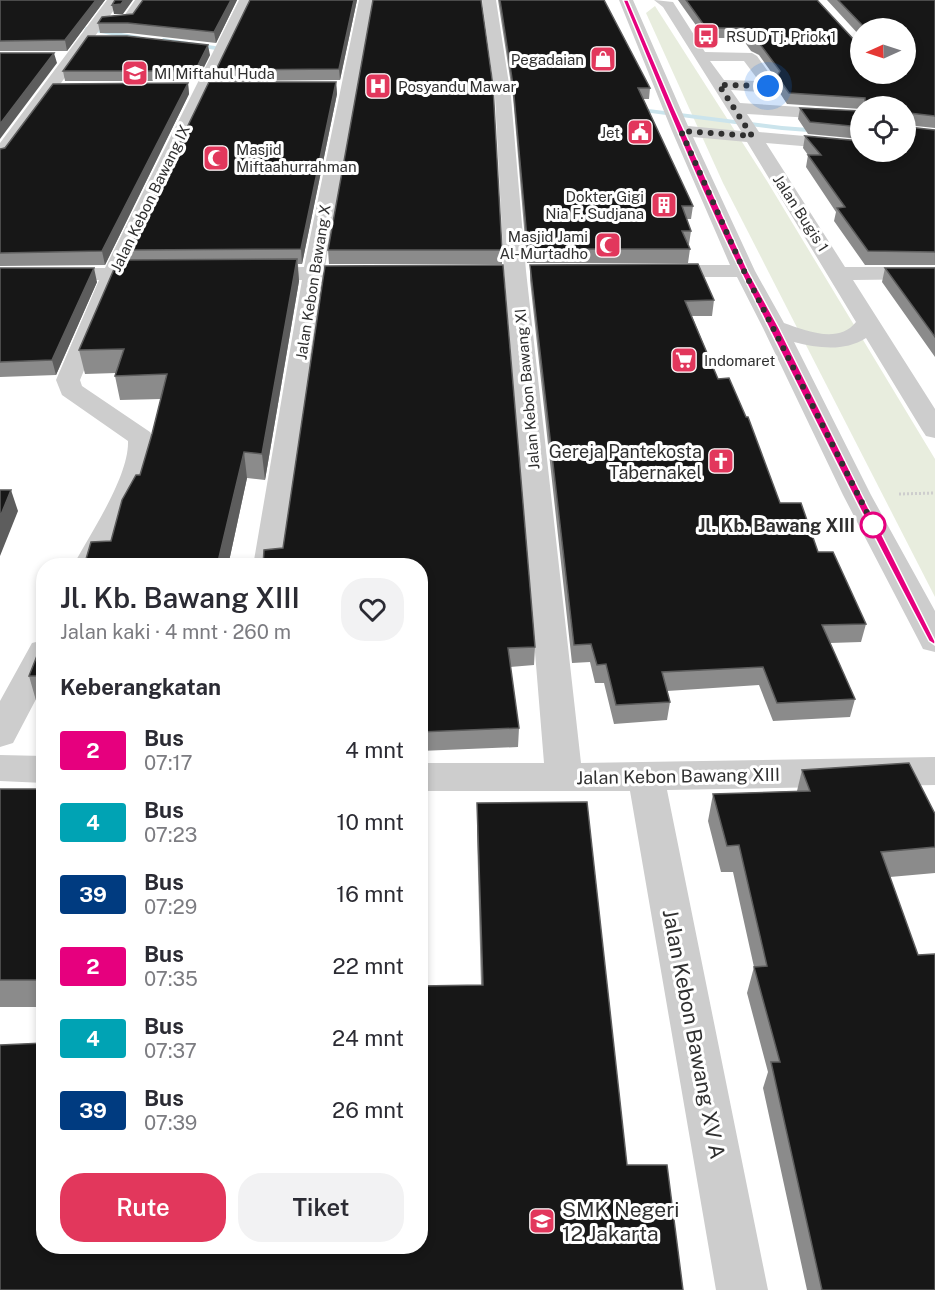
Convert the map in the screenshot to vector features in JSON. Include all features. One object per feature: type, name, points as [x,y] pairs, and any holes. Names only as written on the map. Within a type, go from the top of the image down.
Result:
[{"type":"street","points":[[0,155],[72,57],[95,32],[114,0]]},
{"type":"street","points":[[95,32],[128,20],[142,0]]},
{"type":"street","name":"Jalan Kebon Bawang IX","points":[[92,558],[142,456],[141,438],[71,390],[68,380],[197,87],[246,0]]},
{"type":"street","name":"Jalan Kebon Bawang X","points":[[269,558],[347,78],[366,0]]},
{"type":"street","name":"Jalan Kebon Bawang XI","points":[[489,0],[502,90],[515,271],[564,778]]},
{"type":"street","points":[[665,4],[627,3],[744,271],[775,328],[856,495],[933,635]]},
{"type":"street","name":"Jalan Bugis 1","points":[[665,4],[736,110],[840,274],[935,430]]},
{"type":"street","points":[[700,57],[747,56],[752,59],[768,83],[765,86],[719,85]]},
{"type":"street","points":[[50,57],[72,57]]},
{"type":"street","points":[[197,87],[226,87]]},
{"type":"street","points":[[50,88],[74,88]]},
{"type":"street","points":[[736,110],[850,115]]},
{"type":"street","points":[[772,119],[850,127]]},
{"type":"street","points":[[677,121],[750,134],[850,145]]},
{"type":"street","points":[[631,271],[744,271]]},
{"type":"street","points":[[231,274],[385,273]]},
{"type":"street","points":[[840,274],[935,273]]},
{"type":"street","points":[[0,274],[184,274]]},
{"type":"street","points":[[775,328],[796,337],[847,339],[863,332],[869,321]]},
{"type":"street","points":[[0,734],[36,666]]},
{"type":"street","points":[[0,768],[36,770]]},
{"type":"street","name":"Jalan Kebon Bawang XIII","points":[[428,777],[564,778],[935,771]]},
{"type":"street","name":"Jalan Kebon Bawang XV A","points":[[646,777],[742,1290]]},
{"type":"path","points":[[894,494],[935,494]]},
{"type":"shaded area","points":[[655,6],[767,181],[935,459],[935,597],[723,183],[646,13]]},
{"type":"building","points":[[0,0],[96,0],[65,40],[0,41]]},
{"type":"building","points":[[115,0],[124,0],[121,4],[112,5]]},
{"type":"building","points":[[143,0],[231,0],[214,32],[128,23],[98,23],[102,17],[133,14]]},
{"type":"building","points":[[250,0],[354,0],[339,69],[216,70]]},
{"type":"building","points":[[373,0],[481,0],[493,86],[502,250],[328,250]]},
{"type":"building","points":[[500,0],[604,0],[650,88],[638,88],[693,206],[682,206],[691,231],[682,231],[690,249],[528,249],[513,85]]},
{"type":"building","points":[[686,0],[817,0],[850,36],[850,84],[916,84],[916,18],[855,18],[838,0],[935,0],[935,116],[916,114],[916,96],[850,97],[789,93],[777,76],[780,71],[760,44],[753,40],[744,28],[706,28]]},
{"type":"building","points":[[88,36],[127,36],[208,45],[195,71],[63,71]]},
{"type":"building","points":[[0,53],[54,53],[0,124]]},
{"type":"building","points":[[209,82],[336,82],[301,249],[128,250]]},
{"type":"building","points":[[188,83],[102,251],[0,253],[0,149],[5,148],[53,84]]},
{"type":"building","points":[[800,108],[850,110],[850,126],[810,122]]},
{"type":"building","points":[[916,128],[935,130],[935,252],[868,251],[837,208],[845,207],[808,155],[821,155],[805,136],[850,140],[850,162],[916,162]]},
{"type":"building","points":[[297,259],[262,454],[244,452],[219,558],[86,558],[91,542],[111,541],[122,500],[136,475],[140,475],[167,374],[115,376],[124,349],[79,350],[118,260]]},
{"type":"building","points":[[698,264],[714,300],[685,301],[718,379],[729,378],[748,417],[780,503],[801,503],[818,552],[833,552],[866,624],[822,625],[855,699],[777,703],[763,667],[662,672],[670,702],[616,705],[606,664],[597,665],[591,644],[574,645],[530,265]]},
{"type":"building","points":[[503,265],[535,647],[508,648],[519,728],[428,732],[428,558],[264,558],[264,550],[283,548],[325,266]]},
{"type":"building","points":[[0,268],[94,268],[52,360],[0,362]]},
{"type":"building","points":[[885,268],[935,268],[935,337]]},
{"type":"building","points":[[0,490],[11,490],[0,517]]},
{"type":"building","points":[[36,658],[36,676],[29,676]]},
{"type":"building","points":[[909,763],[935,814],[935,847],[881,852],[918,955],[935,954],[935,1290],[822,1290],[771,1062],[780,1062],[754,967],[767,966],[739,845],[727,846],[713,794],[810,791],[802,770]]},
{"type":"building","points":[[0,789],[36,789],[36,980],[0,980]]},
{"type":"building","points":[[587,802],[627,1165],[667,1165],[683,1290],[0,1290],[0,1045],[36,1043],[36,1254],[428,1254],[428,986],[483,985],[477,803]]},
{"type":"waterway","points":[[86,29],[139,38]]},
{"type":"waterway","points":[[163,40],[234,51]]},
{"type":"waterway","points":[[628,108],[782,128],[850,133]]},
{"type":"bus line","name":"2","points":[[626,0],[671,108],[744,271],[775,328],[856,495],[935,641]]},
{"type":"place","name":"RSUD Tj. Priok 1","points":[[706,36]]},
{"type":"place","name":"Pegadaian","points":[[603,59]]},
{"type":"place","name":"MI Miftahul Huda","points":[[135,73]]},
{"type":"place","name":"Posyandu Mawar","points":[[378,86]]},
{"type":"place","name":"Jet","points":[[640,132]]},
{"type":"place","name":"Masjid Miftaahurrahman","points":[[216,158]]},
{"type":"place","name":"Dokter Gigi Nia F. Sudjana","points":[[664,205]]},
{"type":"place","name":"Masjid Jami Al-Murtadho","points":[[608,245]]},
{"type":"place","name":"Indomaret","points":[[684,360]]},
{"type":"place","name":"Gereja Pantekosta Tabernakel","points":[[721,461]]},
{"type":"place","name":"Jl. Kb. Bawang XIII","points":[[873,525]]},
{"type":"place","name":"SMK Negeri 12 Jakarta","points":[[542,1221]]},
{"type":"route","points":[[768,86],[719,85],[752,136],[681,131],[744,271],[775,328],[856,495],[878,534],[873,525]]}]
